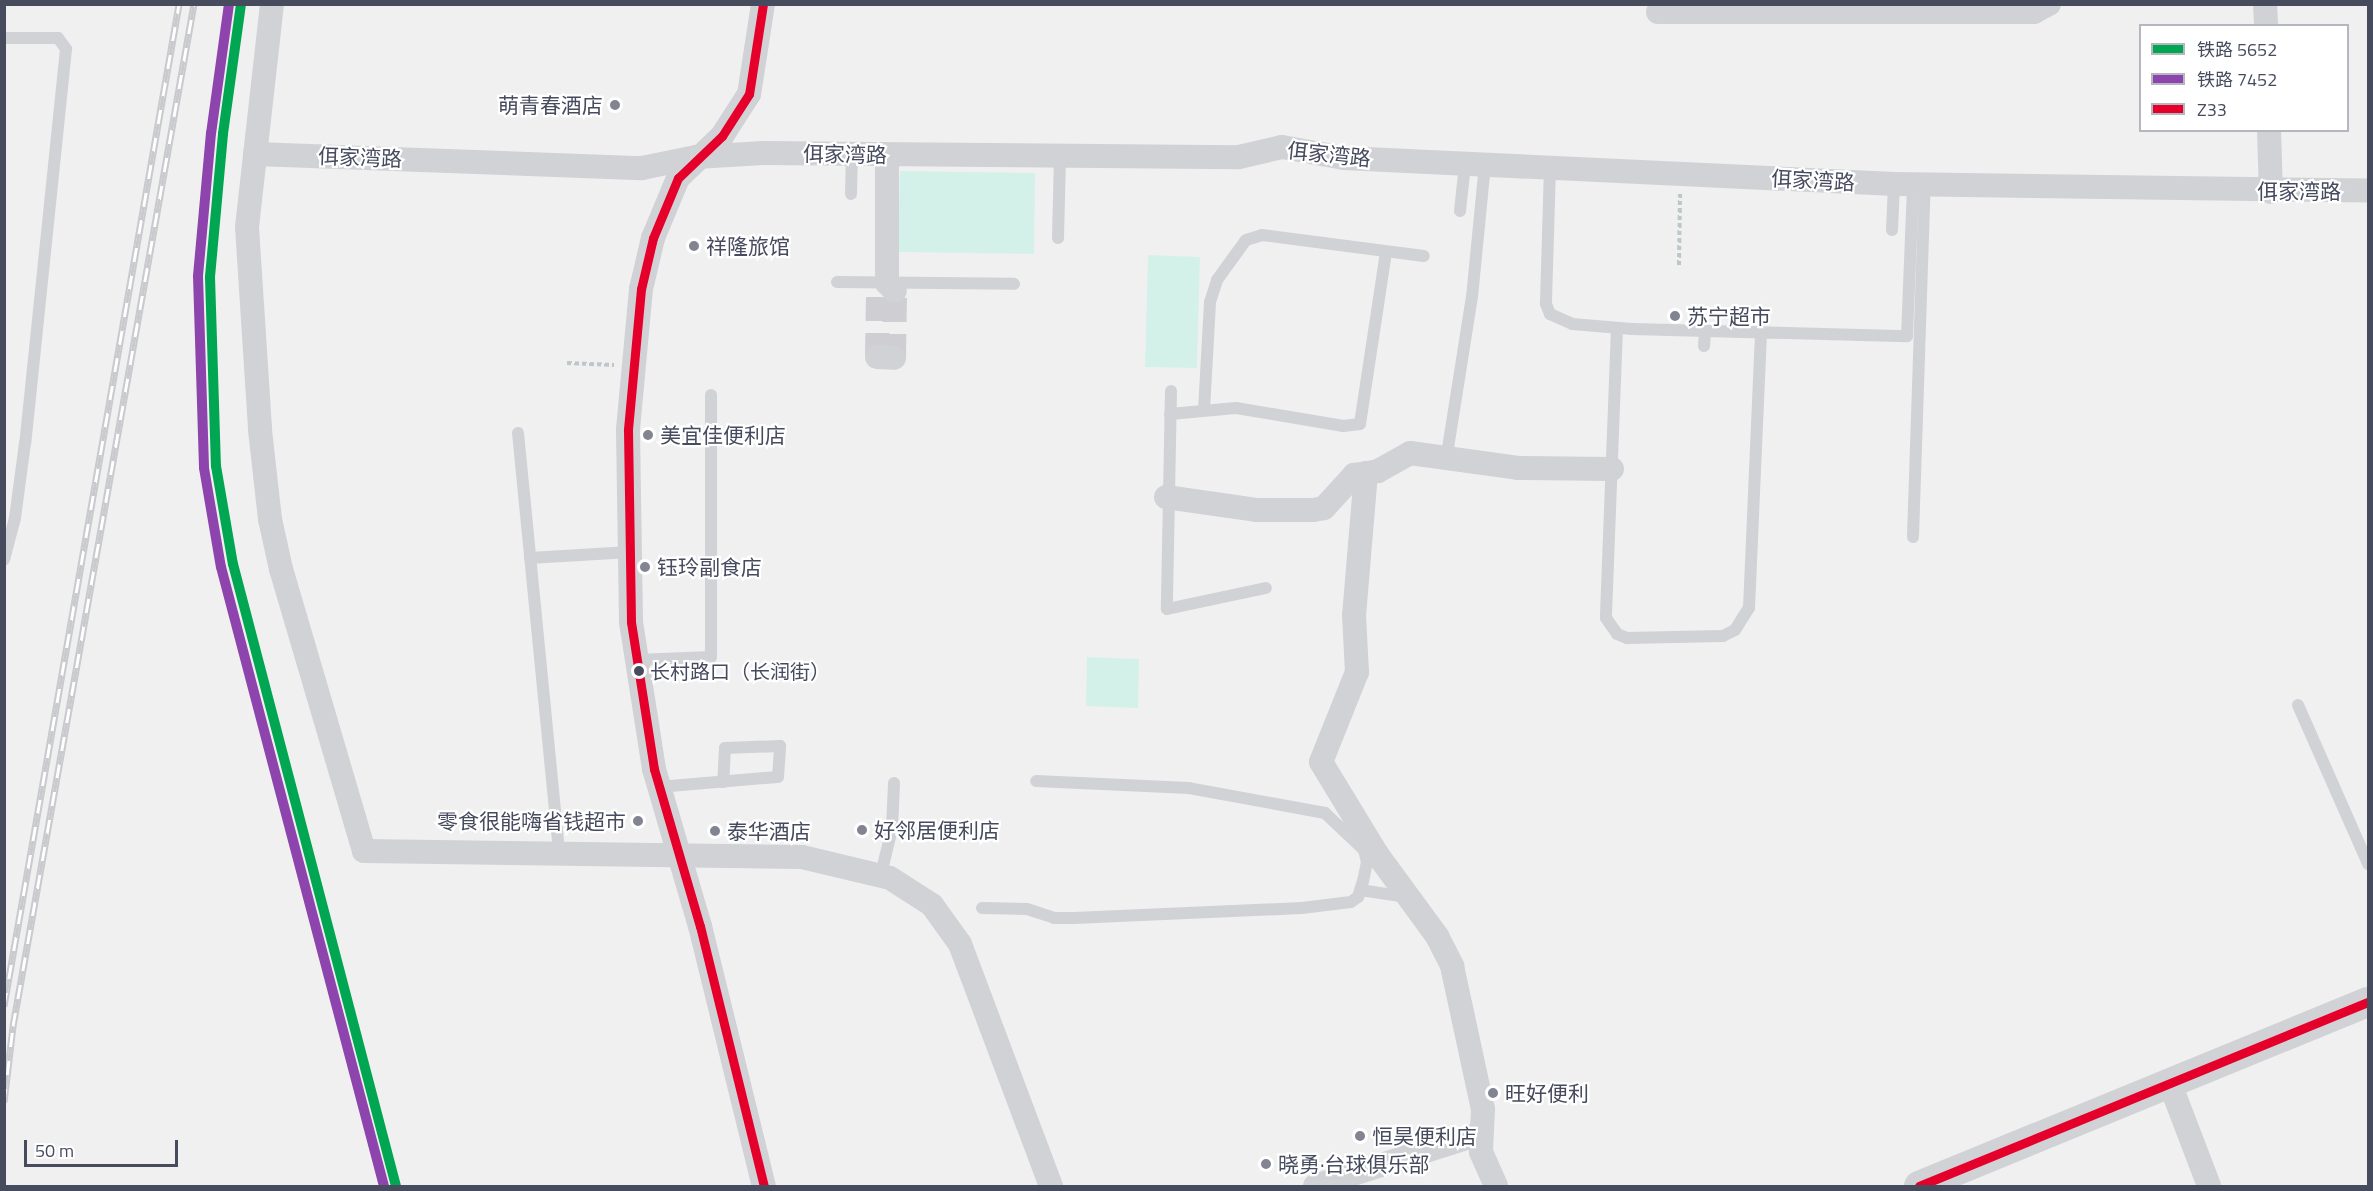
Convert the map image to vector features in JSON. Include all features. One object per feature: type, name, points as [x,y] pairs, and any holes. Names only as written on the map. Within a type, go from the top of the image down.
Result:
[{"type":"street","points":[[272,4],[247,227],[248,288],[270,519],[281,569],[364,851],[802,857],[881,874],[914,890],[949,925],[1012,1106],[1051,1186]]},
{"type":"street","points":[[763,4],[749,94],[722,136],[696,157],[678,178],[653,238],[641,289],[628,430],[631,622],[658,787],[700,926],[764,1186]]},
{"type":"street","points":[[1659,12],[2034,12],[2049,4]]},
{"type":"street","points":[[2265,4],[2266,24]]},
{"type":"street","points":[[2269,132],[2271,192]]},
{"type":"street","name":"佴家湾路","points":[[255,154],[642,168],[696,157],[763,153],[1239,158],[1282,147],[1344,158],[1910,184],[2271,192],[2368,191]]},
{"type":"street","points":[[887,154],[887,288]]},
{"type":"street","points":[[1166,496],[1256,510],[1313,510],[1324,508],[1354,475],[1366,473],[1410,453],[1423,452],[1518,468],[1612,469]]},
{"type":"street","points":[[1366,473],[1354,615],[1357,672],[1321,762],[1407,897],[1437,936],[1452,966],[1483,1110],[1479,1134],[1481,1152],[1496,1186]]},
{"type":"street","points":[[1919,1186],[2169,1081],[2368,1002]]},
{"type":"street","points":[[2169,1081],[2209,1186]]},
{"type":"street","points":[[1315,1186],[1479,1134]]},
{"type":"lane","points":[[4,38],[58,38],[66,49],[25,443],[15,518],[4,560]]},
{"type":"lane","points":[[851,194],[852,154]]},
{"type":"lane","points":[[1058,238],[1060,157]]},
{"type":"lane","points":[[1460,211],[1475,164]]},
{"type":"lane","points":[[1448,448],[1473,297],[1475,164]]},
{"type":"lane","points":[[1550,168],[1546,304],[1550,314],[1560,321],[1617,328],[1761,334],[1907,336],[1910,184]]},
{"type":"lane","points":[[1892,230],[1910,184]]},
{"type":"lane","points":[[1910,184],[1913,537]]},
{"type":"lane","points":[[1204,410],[1210,302],[1217,280],[1246,240],[1262,235],[1424,256]]},
{"type":"lane","points":[[1170,414],[1236,408],[1343,426],[1360,424],[1386,252]]},
{"type":"lane","points":[[837,282],[887,288],[1014,284]]},
{"type":"lane","points":[[1617,328],[1606,618],[1610,627],[1627,638],[1723,636],[1735,630],[1749,608],[1752,589],[1761,334]]},
{"type":"lane","points":[[1704,346],[1705,331]]},
{"type":"lane","points":[[1171,391],[1166,496],[1167,609],[1266,588]]},
{"type":"lane","points":[[636,660],[711,657],[711,395]]},
{"type":"lane","points":[[518,433],[559,852]]},
{"type":"lane","points":[[530,558],[630,552]]},
{"type":"lane","points":[[2298,705],[2368,864]]},
{"type":"lane","points":[[658,787],[723,782],[778,777],[780,746],[724,748],[723,782]]},
{"type":"lane","points":[[982,908],[1027,909],[1054,918],[1224,912],[1344,903],[1358,897],[1367,862],[1364,850],[1325,813],[1189,788],[1036,781]]},
{"type":"lane","points":[[881,874],[892,829],[894,783]]},
{"type":"lane","points":[[1360,890],[1407,897]]},
{"type":"path","points":[[1679,265],[1680,213]]},
{"type":"path","points":[[567,363],[610,365]]},
{"type":"green space","points":[[900,171],[1035,173],[1034,254],[898,252]]},
{"type":"green space","points":[[1148,255],[1200,257],[1197,368],[1145,367]]},
{"type":"green space","points":[[1087,657],[1139,659],[1138,708],[1086,706]]},
{"type":"tunnel","points":[[877,357],[878,291]]},
{"type":"tunnel","points":[[894,358],[895,291]]},
{"type":"railway","points":[[4,1006],[179,4]]},
{"type":"railway","points":[[4,1102],[13,1026],[194,4]]},
{"type":"rail line","name":"7452","points":[[229,4],[211,133],[198,276],[204,468],[221,567],[384,1186]]},
{"type":"rail line","name":"5652","points":[[241,4],[223,134],[210,277],[216,466],[233,564],[396,1186]]},
{"type":"transit line","name":"Z33","points":[[763,4],[749,94],[722,136],[678,178],[653,238],[641,289],[628,430],[631,622],[654,769],[700,926],[764,1186]]},
{"type":"transit line","name":"Z33","points":[[1919,1186],[2368,1002]]},
{"type":"place","name":"萌青春酒店","points":[[615,105]]},
{"type":"place","name":"祥隆旅馆","points":[[694,246]]},
{"type":"place","name":"苏宁超市","points":[[1675,316]]},
{"type":"place","name":"美宜佳便利店","points":[[648,435]]},
{"type":"place","name":"钰玲副食店","points":[[645,567]]},
{"type":"place","name":"长村路口（长润街）","points":[[639,671]]},
{"type":"place","name":"零食很能嗨省钱超市","points":[[638,821]]},
{"type":"place","name":"好邻居便利店","points":[[862,830]]},
{"type":"place","name":"泰华酒店","points":[[715,831]]},
{"type":"place","name":"旺好便利","points":[[1493,1093]]},
{"type":"place","name":"恒昊便利店","points":[[1360,1136]]},
{"type":"place","name":"晓勇·台球俱乐部","points":[[1266,1164]]}]
